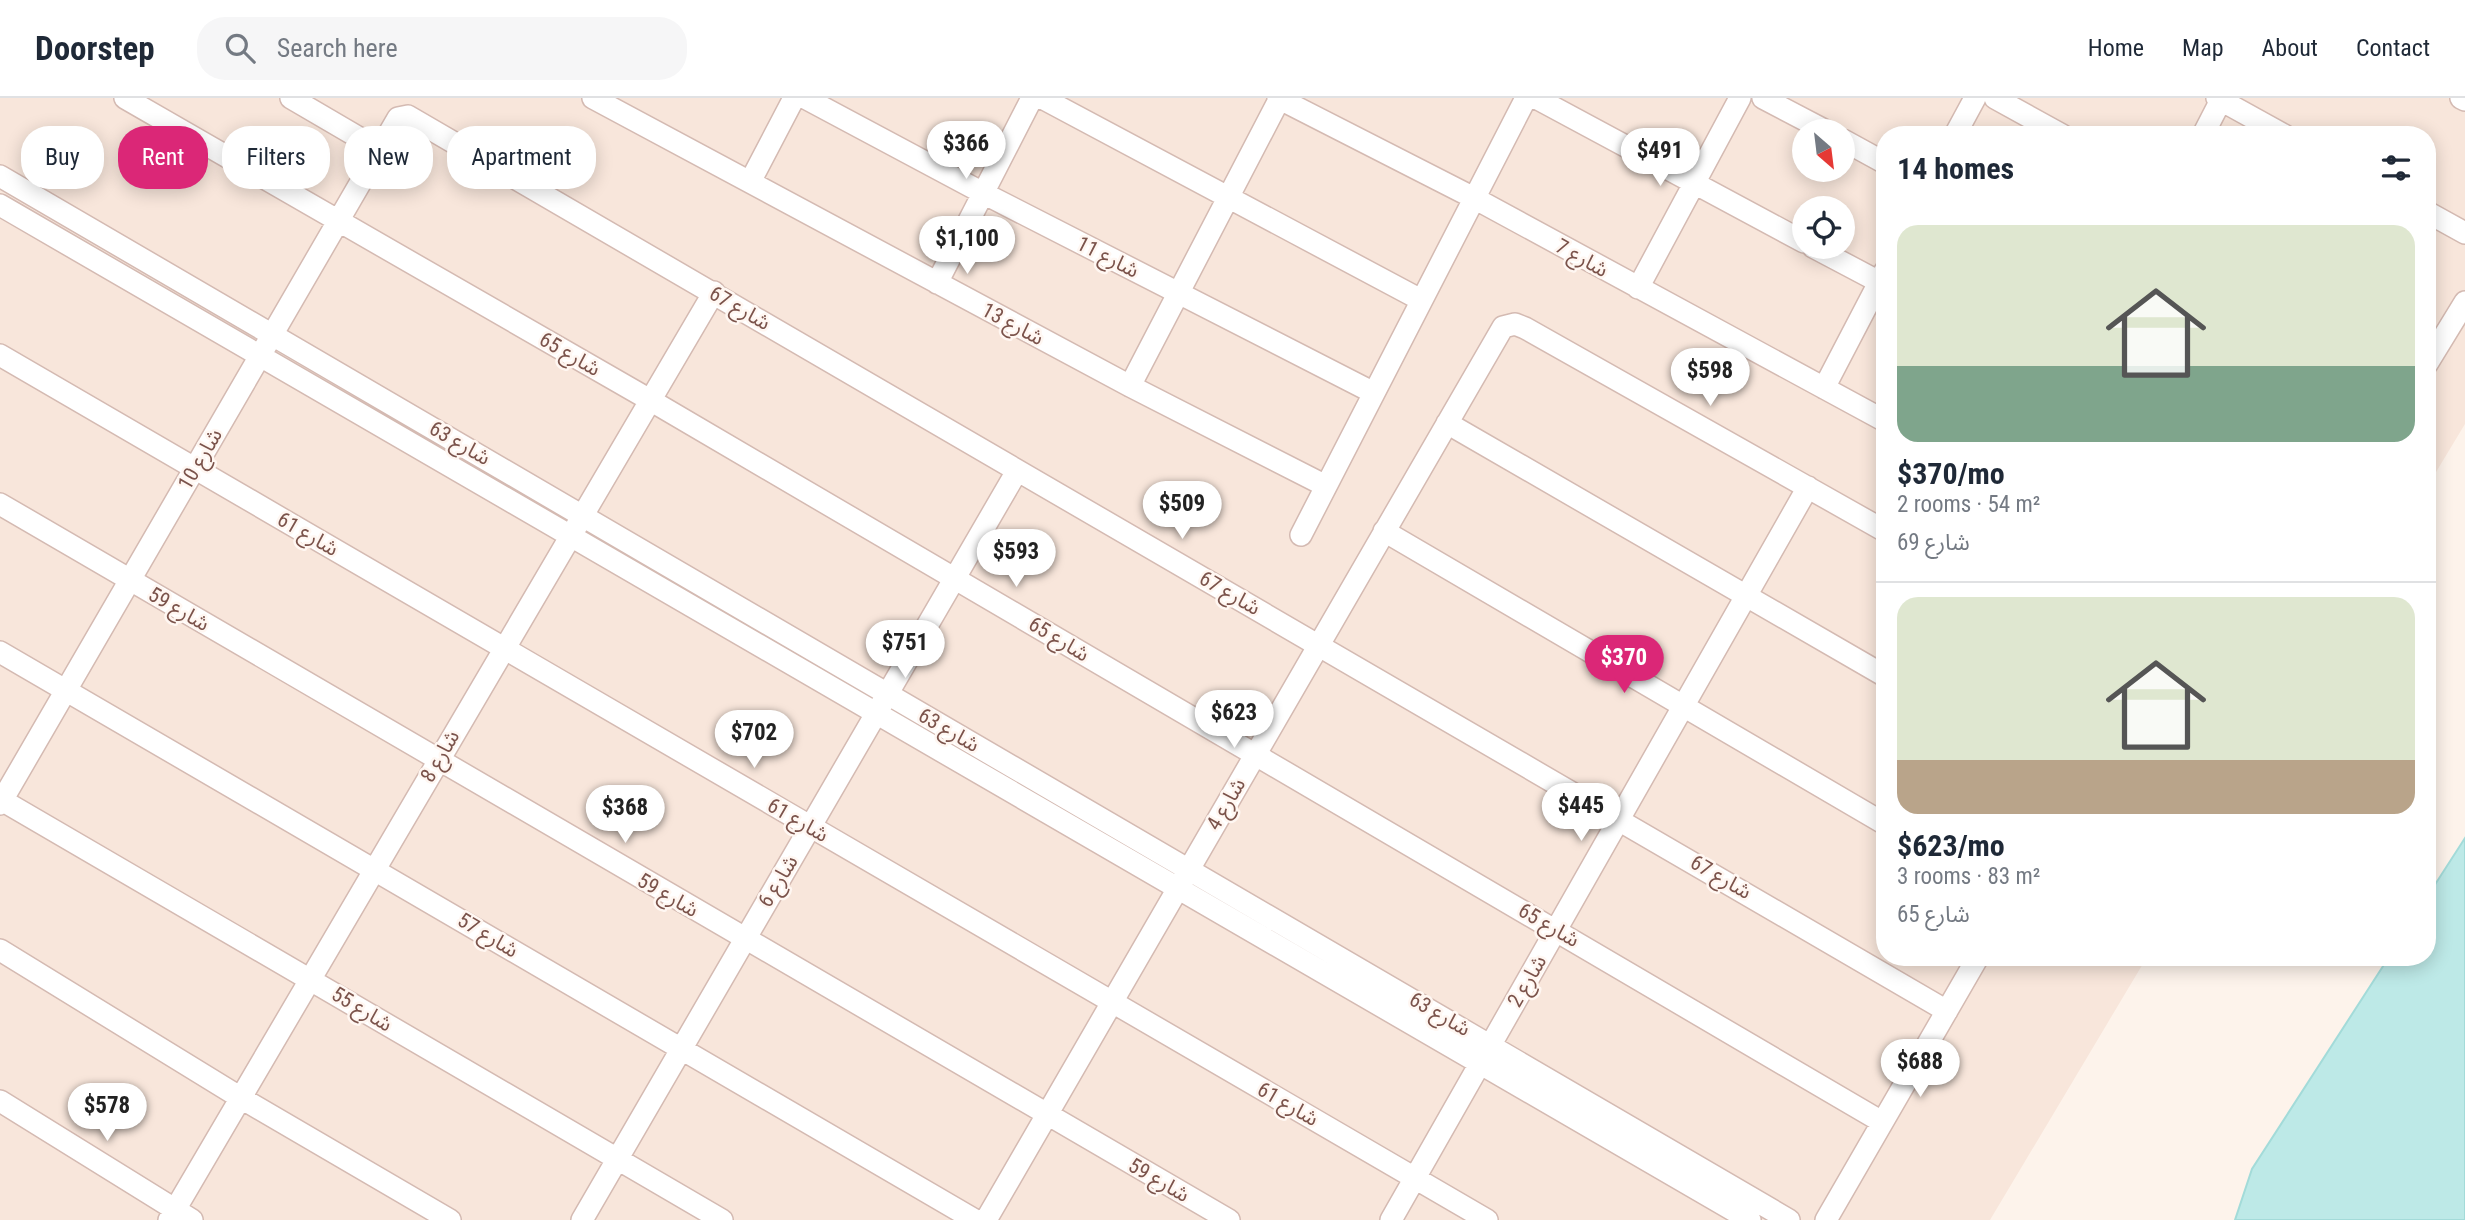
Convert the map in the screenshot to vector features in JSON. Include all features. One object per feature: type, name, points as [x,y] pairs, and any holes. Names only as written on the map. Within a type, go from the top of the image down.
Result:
[{"type":"street","name":"شارع 65","points":[[125,98],[650,400],[1882,1122]]},
{"type":"street","points":[[291,98],[344,129]]},
{"type":"street","name":"شارع 13","points":[[593,98],[937,284],[1326,486]]},
{"type":"street","points":[[750,182],[793,98]]},
{"type":"street","name":"شارع 11","points":[[805,98],[983,193],[1374,393]]},
{"type":"street","points":[[937,284],[1032,98]]},
{"type":"street","points":[[1042,98],[1422,300]]},
{"type":"street","points":[[1130,386],[1279,98]]},
{"type":"street","name":"شارع 7","points":[[1279,98],[1474,198],[1876,416]]},
{"type":"street","points":[[1301,535],[1526,98]]},
{"type":"street","points":[[1536,98],[1792,236]]},
{"type":"street","points":[[1638,289],[1740,98]]},
{"type":"street","points":[[1763,98],[1802,119]]},
{"type":"street","points":[[1960,126],[1975,98]]},
{"type":"street","points":[[1995,98],[2046,126]]},
{"type":"street","points":[[2207,126],[2220,99],[2268,126]]},
{"type":"street","name":"شارع 10","points":[[396,126],[402,116]]},
{"type":"street","name":"شارع 67","points":[[402,116],[714,292],[1947,1011]]},
{"type":"street","points":[[1855,147],[1876,158]]},
{"type":"street","name":"شارع 63","points":[[0,176],[887,694],[1479,1065],[1723,1193],[1789,1220]]},
{"type":"street","name":"شارع 10","points":[[1,801],[357,189]]},
{"type":"street","name":"شارع 63","points":[[0,205],[876,713],[1491,1044],[1723,1193],[1750,1220]]},
{"type":"street","points":[[2436,217],[2465,233]]},
{"type":"street","points":[[1839,259],[1876,276]]},
{"type":"street","name":"شارع 8","points":[[179,1217],[241,1098],[310,978],[714,292]]},
{"type":"street","points":[[1824,388],[1876,292]]},
{"type":"street","points":[[2436,337],[2465,302]]},
{"type":"street","name":"شارع 4","points":[[986,1220],[1503,327],[1515,324],[1808,487]]},
{"type":"street","name":"شارع 61","points":[[0,355],[1487,1220]]},
{"type":"street","points":[[1447,423],[1876,671]]},
{"type":"street","name":"شارع 6","points":[[582,1220],[1017,471]]},
{"type":"street","points":[[1808,487],[1876,526]]},
{"type":"street","name":"شارع 2","points":[[1391,1220],[1808,487]]},
{"type":"street","name":"شارع 59","points":[[0,504],[1229,1220]]},
{"type":"street","points":[[1384,531],[1876,819]]},
{"type":"street","name":"شارع 57","points":[[0,652],[375,868],[975,1220]]},
{"type":"street","name":"شارع 55","points":[[1,801],[310,978],[722,1220]]},
{"type":"street","points":[[0,950],[241,1098],[450,1220]]},
{"type":"street","points":[[1826,1220],[1973,966]]},
{"type":"street","points":[[0,1101],[179,1217]]},
{"type":"shaded area","points":[[0,98],[2465,98],[2465,424],[2436,472],[2436,126],[1876,126],[1876,966],[2142,966],[1990,1220],[0,1220]]},
{"type":"water","points":[[2465,838],[2465,1220],[2235,1220],[2252,1169],[2383,966],[2436,966],[2436,883]]}]
